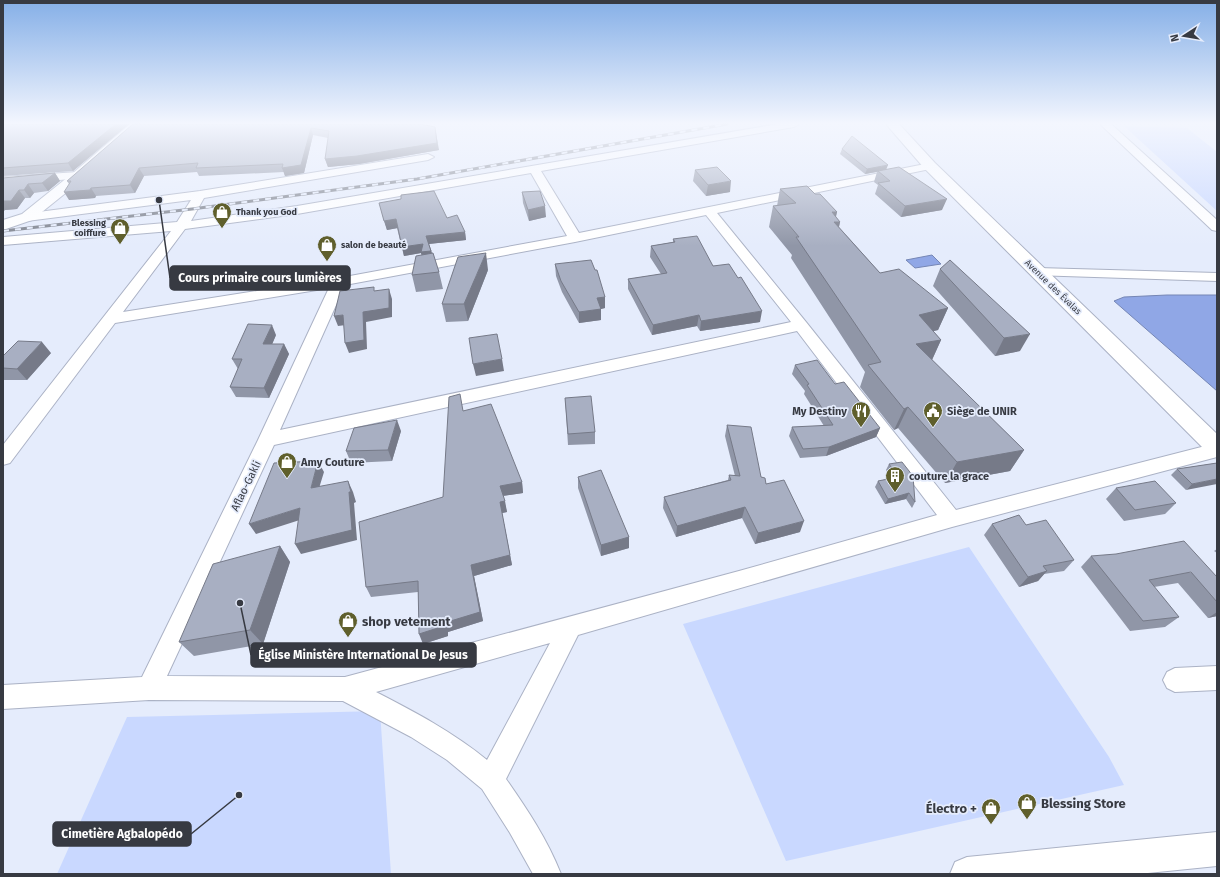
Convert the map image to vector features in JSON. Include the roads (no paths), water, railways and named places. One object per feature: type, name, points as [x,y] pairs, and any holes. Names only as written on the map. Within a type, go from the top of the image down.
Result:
[{"type":"street","points":[[27,217],[91,165]]},
{"type":"street","points":[[3,225],[27,217],[200,195],[380,165]]},
{"type":"street","points":[[3,241],[181,226],[297,210],[558,165]]},
{"type":"street","points":[[1150,165],[1217,227]]},
{"type":"street","points":[[110,319],[339,282],[575,238],[930,166]]},
{"type":"street","name":"Avenue des Évalas","points":[[930,166],[1038,272],[1212,450]]},
{"type":"street","points":[[534,169],[575,238]]},
{"type":"street","points":[[3,181],[78,176]]},
{"type":"street","points":[[3,458],[181,226],[200,195]]},
{"type":"street","points":[[709,211],[801,325],[952,519]]},
{"type":"street","points":[[1038,272],[1217,277]]},
{"type":"street","name":"Aflao-Gakli","points":[[149,688],[267,440],[339,282]]},
{"type":"street","points":[[267,440],[801,325]]},
{"type":"street","points":[[3,697],[149,688],[345,689],[952,519],[1212,450]]},
{"type":"street","points":[[491,780],[570,627]]},
{"type":"street","points":[[1175,680],[1217,678]]},
{"type":"street","points":[[345,689],[420,728],[456,751],[491,780],[540,856],[547,874]]},
{"type":"street","points":[[967,874],[1217,849]]},
{"type":"water","points":[[932,255],[941,264],[915,268],[906,260]]},
{"type":"water","points":[[1217,295],[1217,391],[1114,301],[1124,297]]},
{"type":"railway","points":[[3,231],[192,209],[417,179],[496,165]]},
{"type":"place","name":"Cours primaire cours lumières","points":[[159,200]]},
{"type":"place","name":"Thank you God","points":[[222,229]]},
{"type":"place","name":"Blessing coiffure","points":[[120,245]]},
{"type":"place","name":"salon de beauté","points":[[327,262]]},
{"type":"place","name":"My Destiny","points":[[861,428]]},
{"type":"place","name":"Siège de UNIR","points":[[933,428]]},
{"type":"place","name":"Amy Couture","points":[[287,479]]},
{"type":"place","name":"couture la grace","points":[[895,493]]},
{"type":"place","name":"Église Ministère International De Jesus","points":[[240,603]]},
{"type":"place","name":"shop vetement","points":[[348,638]]},
{"type":"place","name":"Cimetière Agbalopédo","points":[[239,795]]},
{"type":"place","name":"Blessing Store","points":[[1027,820]]},
{"type":"place","name":"Électro +","points":[[991,825]]}]
